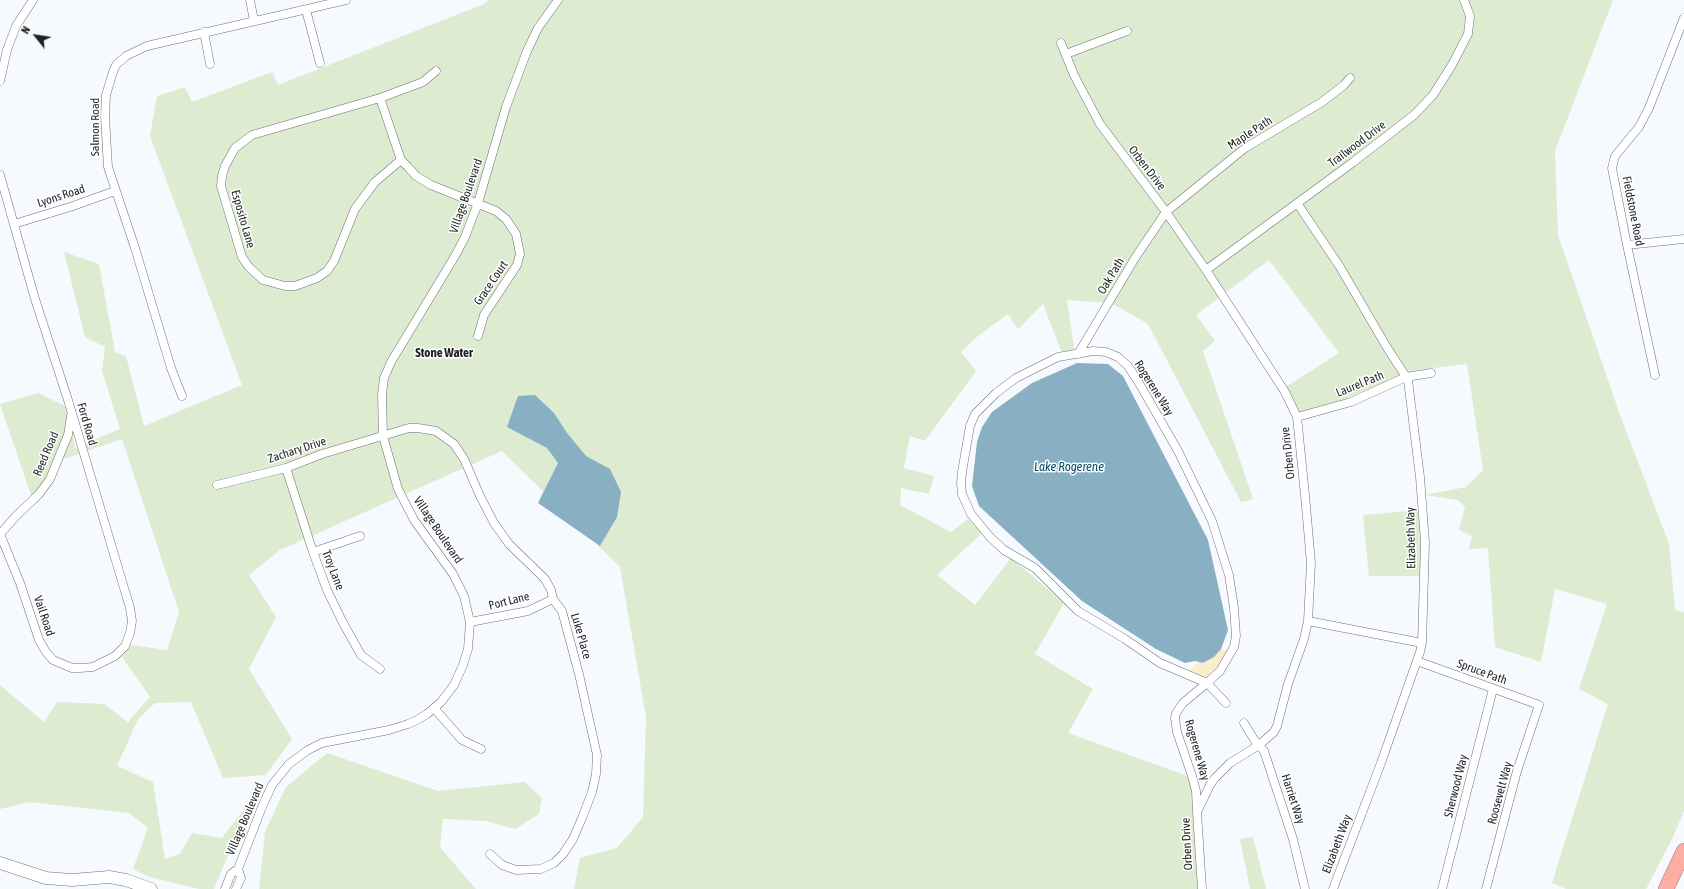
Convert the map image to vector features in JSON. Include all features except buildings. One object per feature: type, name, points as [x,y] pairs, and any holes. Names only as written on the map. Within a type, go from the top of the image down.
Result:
[{"type":"highway","points":[[1666,889],[1684,851]]},
{"type":"street","points":[[0,81],[1,67],[16,26],[33,0]]},
{"type":"street","points":[[250,0],[254,21]]},
{"type":"street","name":"Salmon Road","points":[[182,396],[171,368],[135,248],[108,166],[105,128],[106,95],[116,65],[135,50],[204,32],[346,0]]},
{"type":"street","name":"Village Boulevard","points":[[225,889],[231,874],[238,869],[272,785],[295,759],[312,748],[329,741],[389,730],[403,726],[427,714],[451,689],[461,672],[468,649],[470,622],[464,596],[457,581],[414,520],[398,489],[383,436],[382,395],[384,378],[391,362],[465,237],[478,203],[506,107],[527,50],[538,28],[558,0]]},
{"type":"street","name":"Trailwood Drive","points":[[1206,270],[1396,130],[1414,115],[1433,95],[1452,66],[1468,34],[1470,16],[1464,0]]},
{"type":"street","points":[[306,10],[320,64]]},
{"type":"street","name":"Fieldstone Road","points":[[1655,375],[1612,168],[1615,156],[1640,127],[1649,108],[1684,18]]},
{"type":"street","points":[[1066,54],[1127,31]]},
{"type":"street","points":[[204,32],[210,64]]},
{"type":"street","name":"Orben Drive","points":[[1061,43],[1080,88],[1100,124],[1166,212],[1206,270],[1284,392],[1296,417],[1306,495],[1311,563],[1308,621],[1304,639],[1288,684],[1277,726],[1269,737],[1230,763],[1215,778],[1197,812],[1202,889]]},
{"type":"street","name":"Esposito Lane","points":[[401,160],[375,182],[355,209],[334,261],[327,271],[317,278],[295,286],[284,286],[263,280],[248,266],[242,257],[221,186],[225,166],[235,148],[252,135],[380,98],[423,82],[436,71]]},
{"type":"street","name":"Maple Path","points":[[1166,212],[1245,148],[1322,102],[1344,85],[1350,78]]},
{"type":"street","name":"Grace Court","points":[[380,98],[401,160],[416,176],[427,183],[496,211],[510,224],[518,240],[520,254],[515,270],[484,315],[478,336]]},
{"type":"street","name":"Ford Road","points":[[0,175],[35,299],[127,595],[132,621],[130,633],[125,646],[115,656],[97,666]]},
{"type":"street","name":"Lyons Road","points":[[14,224],[70,207],[115,191]]},
{"type":"street","name":"Elizabeth Way","points":[[1297,203],[1340,267],[1386,346],[1408,380],[1420,477],[1425,535],[1422,642],[1417,661],[1381,763],[1332,889]]},
{"type":"street","name":"Oak Path","points":[[1078,354],[1135,258],[1166,212]]},
{"type":"street","points":[[1627,245],[1684,238]]},
{"type":"street","name":"Rogerene Way","points":[[1197,812],[1196,791],[1177,732],[1175,718],[1183,703],[1207,683],[1220,671],[1234,646],[1236,636],[1234,608],[1229,575],[1212,521],[1178,451],[1128,366],[1118,357],[1106,352],[1093,351],[1058,357],[1016,378],[996,393],[975,414],[970,426],[962,472],[962,494],[971,514],[990,537],[1004,550],[1035,568],[1078,611],[1160,662],[1207,683]]},
{"type":"street","name":"Laurel Path","points":[[1296,417],[1352,402],[1406,377],[1431,373]]},
{"type":"street","name":"Reed Road","points":[[0,534],[39,494],[50,479],[68,435],[71,412]]},
{"type":"street","name":"Luke Place","points":[[383,436],[408,428],[430,429],[443,434],[454,444],[464,460],[494,523],[510,544],[545,579],[552,590],[553,599],[562,611],[568,632],[597,755],[596,774],[592,792],[573,839],[563,854],[554,863],[541,870],[516,870],[502,865],[490,854]]},
{"type":"street","name":"Zachary Drive","points":[[217,485],[286,468],[322,454],[383,436]]},
{"type":"street","name":"Troy Lane","points":[[286,468],[327,590],[351,640],[361,655],[380,669]]},
{"type":"street","name":"Vail Road","points":[[0,534],[20,583],[39,640],[46,652],[53,660],[72,668],[97,666]]},
{"type":"street","points":[[313,552],[360,536]]},
{"type":"street","name":"Port Lane","points":[[470,622],[528,611],[553,599]]},
{"type":"street","points":[[1308,621],[1422,642]]},
{"type":"street","name":"Spruce Path","points":[[1417,661],[1493,690],[1539,705]]},
{"type":"street","points":[[1207,683],[1226,703]]},
{"type":"street","name":"Sherwood Way","points":[[1442,889],[1493,690]]},
{"type":"street","name":"Roosevelt Way","points":[[1486,889],[1517,771],[1539,705]]},
{"type":"street","points":[[434,708],[462,740],[481,749]]},
{"type":"street","name":"Harriet Way","points":[[1244,723],[1264,752],[1281,799],[1293,839],[1305,889]]},
{"type":"street","points":[[0,863],[46,878],[72,880],[109,877],[126,880],[151,889]]},
{"type":"street","name":"Village Boulevard","points":[[236,889],[241,878],[238,869]]},
{"type":"green space","points":[[489,0],[1613,0],[1555,151],[1558,235],[1619,412],[1669,544],[1675,610],[1684,612],[1684,811],[1673,837],[1646,889],[1566,889],[1552,883],[1608,704],[1579,689],[1607,604],[1555,589],[1541,662],[1495,647],[1488,548],[1469,549],[1472,536],[1459,530],[1465,507],[1458,500],[1425,495],[1466,487],[1483,470],[1467,364],[1417,370],[1349,397],[1300,414],[1284,388],[1339,353],[1269,260],[1196,315],[1215,341],[1203,351],[1253,499],[1241,502],[1148,324],[1111,303],[1067,300],[1075,354],[1063,356],[1043,304],[1018,329],[1008,314],[978,336],[961,352],[976,371],[925,441],[910,436],[904,468],[934,476],[929,494],[901,488],[900,505],[951,532],[968,519],[982,533],[937,575],[975,605],[1011,558],[1064,603],[1035,654],[1093,689],[1068,733],[1193,778],[1201,889],[574,889],[580,858],[617,848],[643,817],[646,717],[620,567],[502,451],[280,550],[249,575],[276,617],[249,669],[292,739],[266,775],[223,778],[191,702],[155,703],[138,719],[117,766],[153,782],[165,859],[180,854],[192,833],[222,838],[251,800],[214,889],[199,889],[149,877],[133,869],[148,828],[129,813],[29,802],[0,809],[0,685],[44,722],[57,702],[104,704],[128,722],[150,697],[122,657],[131,645],[167,650],[179,612],[122,439],[58,461],[33,501],[0,404],[38,393],[67,407],[75,448],[120,429],[102,371],[105,347],[85,337],[64,252],[99,264],[115,352],[126,356],[144,426],[242,385],[150,136],[157,96],[185,87],[192,102],[272,72],[278,85],[484,4]]},
{"type":"green space","points":[[1420,510],[1422,576],[1369,576],[1363,515]]},
{"type":"green space","points":[[327,753],[438,791],[525,782],[542,798],[539,814],[515,829],[486,821],[443,819],[440,847],[476,889],[259,889],[265,832],[286,787]]},
{"type":"green space","points":[[1253,837],[1266,889],[1250,889],[1240,839]]},
{"type":"sand","points":[[1221,649],[1228,653],[1221,664],[1206,677],[1190,671],[1198,662],[1203,664],[1214,657]]},
{"type":"water","name":"Lake Rogerene","points":[[1077,363],[1108,364],[1123,376],[1208,540],[1228,630],[1221,649],[1214,657],[1203,663],[1195,661],[1185,663],[1156,649],[1082,601],[979,506],[972,486],[977,442],[982,427],[992,412],[1032,383]]},
{"type":"water","points":[[535,395],[554,413],[567,433],[586,456],[610,469],[621,492],[617,517],[600,546],[538,503],[558,463],[547,448],[507,427],[518,396]]},
{"type":"district","name":"Stone Water","points":[[444,353]]}]
